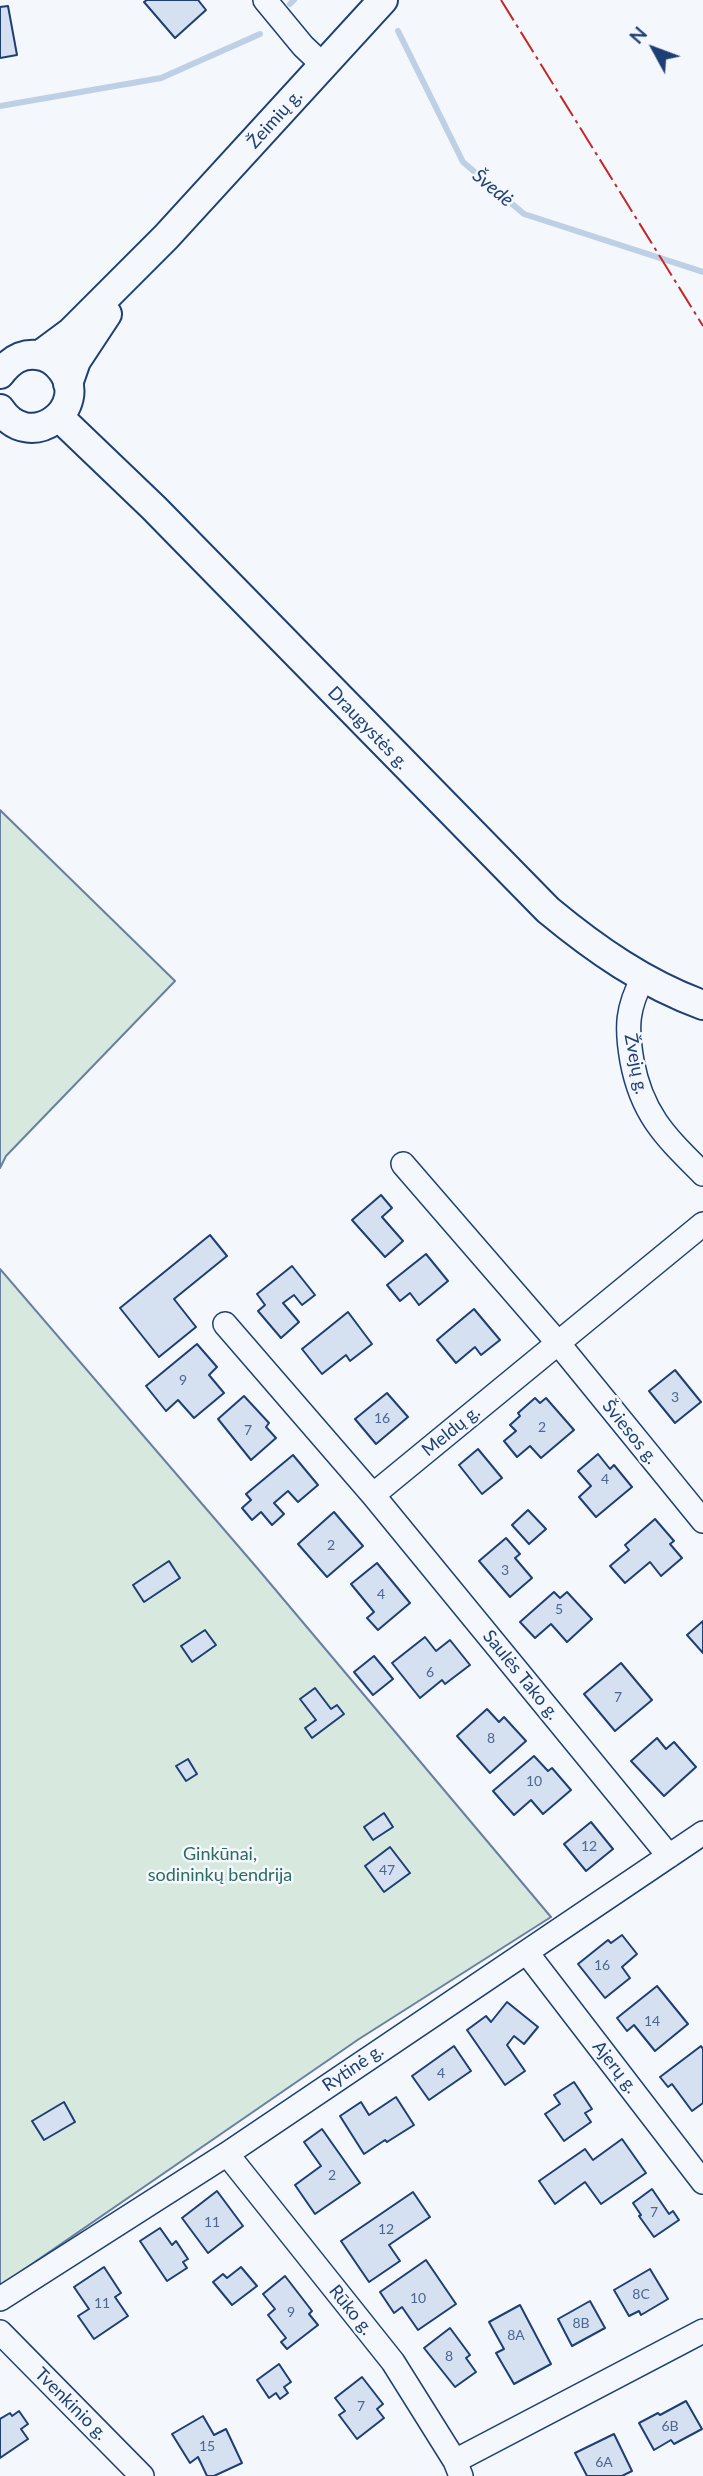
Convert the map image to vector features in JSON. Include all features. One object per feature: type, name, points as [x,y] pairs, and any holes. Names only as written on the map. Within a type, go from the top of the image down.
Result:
[{"type":"main road","name":"Žeimių g.","points":[[0,373],[17,358],[40,355],[71,332],[166,237],[383,0]]},
{"type":"main road","name":"Žeimių g.","points":[[59,417],[69,396],[68,384],[76,361],[90,336],[166,237]]},
{"type":"main road","points":[[40,355],[59,366],[68,384]]},
{"type":"main road","points":[[7,426],[40,428],[59,417]]},
{"type":"main road","name":"Draugystės g.","points":[[59,417],[154,508],[528,891],[577,934],[613,960],[643,978],[703,1005]]},
{"type":"street","points":[[265,0],[303,46],[323,65]]},
{"type":"street","name":"Žvejų g.","points":[[643,978],[633,998],[628,1017],[629,1043],[637,1087],[646,1108],[667,1138],[703,1174]]},
{"type":"street","name":"Šviesos g.","points":[[403,1164],[558,1343],[703,1521]]},
{"type":"street","name":"Meldų g.","points":[[373,1495],[703,1224]]},
{"type":"street","points":[[225,1324],[373,1495]]},
{"type":"street","name":"Saulės Tako g.","points":[[373,1495],[669,1856]]},
{"type":"street","name":"Rytinė g.","points":[[0,2300],[227,2154],[370,2055],[527,1953],[703,1833]]},
{"type":"street","name":"Ajerų g.","points":[[527,1953],[703,2182]]},
{"type":"street","name":"Rūko g.","points":[[227,2154],[393,2362],[458,2468]]},
{"type":"street","points":[[458,2468],[703,2331]]},
{"type":"street","name":"Tvenkinio g.","points":[[0,2332],[142,2476]]},
{"type":"green space","points":[[0,810],[175,981],[6,1156],[0,1168]]},
{"type":"green space","name":"Ginkūnai, sodininkų bendrija","points":[[0,1269],[258,1569],[551,1917],[359,2039],[0,2286]]},
{"type":"building","points":[[198,0],[206,10],[175,38],[144,2]]},
{"type":"building","points":[[8,6],[17,55],[0,58],[0,7]]},
{"type":"building","points":[[381,1195],[392,1208],[382,1217],[403,1241],[385,1257],[352,1220]]},
{"type":"building","points":[[210,1235],[227,1256],[174,1299],[196,1327],[159,1357],[120,1308]]},
{"type":"building","points":[[426,1254],[448,1281],[419,1305],[410,1293],[400,1301],[387,1285]]},
{"type":"building","points":[[292,1266],[315,1295],[302,1305],[294,1295],[283,1303],[299,1322],[281,1338],[258,1311],[265,1305],[257,1294]]},
{"type":"building","points":[[474,1309],[500,1340],[481,1355],[475,1347],[456,1363],[437,1340]]},
{"type":"building","points":[[348,1312],[372,1344],[350,1361],[346,1355],[322,1374],[302,1349]]},
{"type":"building","points":[[197,1344],[217,1367],[209,1375],[224,1393],[194,1418],[178,1400],[166,1411],[146,1386]]},
{"type":"building","points":[[675,1370],[701,1402],[675,1423],[649,1391]]},
{"type":"building","points":[[387,1393],[408,1417],[376,1444],[355,1419]]},
{"type":"building","points":[[244,1396],[269,1423],[266,1427],[276,1438],[251,1460],[218,1419]]},
{"type":"building","points":[[535,1398],[540,1403],[546,1398],[574,1430],[541,1458],[530,1446],[517,1457],[504,1441],[516,1431],[510,1425],[520,1416],[518,1413]]},
{"type":"building","points":[[478,1449],[502,1478],[482,1494],[459,1465]]},
{"type":"building","points":[[598,1454],[610,1469],[614,1465],[632,1487],[596,1517],[579,1497],[591,1486],[578,1471]]},
{"type":"building","points":[[293,1455],[318,1485],[298,1502],[288,1491],[274,1503],[284,1514],[272,1525],[261,1512],[252,1520],[242,1508],[251,1500],[246,1494]]},
{"type":"building","points":[[528,1510],[546,1529],[529,1544],[512,1525]]},
{"type":"building","points":[[334,1512],[363,1546],[327,1577],[298,1544]]},
{"type":"building","points":[[655,1519],[674,1541],[670,1544],[682,1558],[661,1576],[650,1562],[625,1583],[610,1566],[629,1550],[625,1545]]},
{"type":"building","points":[[506,1538],[520,1554],[515,1558],[532,1578],[510,1597],[479,1561]]},
{"type":"building","points":[[169,1561],[180,1578],[144,1602],[133,1585]]},
{"type":"building","points":[[377,1563],[410,1603],[378,1630],[367,1618],[374,1612],[351,1584]]},
{"type":"building","points":[[554,1592],[560,1598],[567,1592],[592,1619],[567,1642],[551,1624],[535,1638],[520,1622]]},
{"type":"building","points":[[703,1621],[703,1653],[687,1635]]},
{"type":"building","points":[[205,1630],[216,1645],[192,1662],[181,1646]]},
{"type":"building","points":[[425,1637],[436,1651],[450,1640],[470,1665],[445,1684],[442,1680],[420,1698],[392,1663]]},
{"type":"building","points":[[374,1656],[393,1679],[373,1695],[354,1672]]},
{"type":"building","points":[[621,1663],[652,1700],[615,1731],[584,1694]]},
{"type":"building","points":[[315,1688],[331,1709],[337,1705],[344,1714],[312,1738],[305,1728],[316,1720],[300,1699]]},
{"type":"building","points":[[487,1709],[499,1722],[504,1717],[526,1741],[490,1773],[457,1736]]},
{"type":"building","points":[[657,1738],[666,1749],[674,1742],[696,1767],[664,1796],[631,1761]]},
{"type":"building","points":[[534,1756],[548,1771],[552,1768],[571,1790],[543,1814],[531,1800],[514,1815],[493,1791]]},
{"type":"building","points":[[188,1759],[197,1774],[186,1781],[176,1766]]},
{"type":"building","points":[[384,1813],[393,1827],[373,1840],[364,1827]]},
{"type":"building","points":[[591,1822],[613,1849],[586,1871],[564,1844]]},
{"type":"building","points":[[390,1847],[410,1873],[384,1892],[365,1866]]},
{"type":"building","points":[[622,1935],[637,1954],[622,1967],[630,1978],[605,1998],[578,1964],[608,1940],[611,1943]]},
{"type":"building","points":[[657,1986],[688,2024],[655,2051],[634,2025],[627,2031],[617,2018]]},
{"type":"building","points":[[507,2002],[538,2027],[524,2044],[514,2036],[507,2045],[525,2071],[505,2085],[467,2030],[486,2016],[491,2022]]},
{"type":"building","points":[[454,2046],[471,2071],[429,2100],[412,2076]]},
{"type":"building","points":[[701,2046],[703,2103],[692,2111],[672,2084],[668,2087],[660,2077]]},
{"type":"building","points":[[574,2082],[592,2109],[585,2113],[591,2122],[564,2141],[545,2114],[560,2104],[554,2095]]},
{"type":"building","points":[[396,2097],[414,2125],[364,2154],[340,2116],[361,2102],[369,2115]]},
{"type":"building","points":[[64,2102],[75,2122],[44,2140],[32,2121]]},
{"type":"building","points":[[322,2129],[360,2183],[315,2214],[295,2185],[321,2166],[304,2142]]},
{"type":"building","points":[[622,2139],[646,2173],[601,2204],[585,2182],[555,2204],[539,2181],[585,2149],[593,2160]]},
{"type":"building","points":[[652,2189],[669,2214],[673,2211],[679,2220],[654,2237],[633,2203]]},
{"type":"building","points":[[217,2191],[243,2226],[208,2253],[182,2218]]},
{"type":"building","points":[[413,2192],[430,2217],[389,2245],[400,2261],[369,2282],[341,2241]]},
{"type":"building","points":[[160,2228],[172,2245],[176,2241],[188,2259],[183,2262],[187,2268],[167,2281],[140,2241]]},
{"type":"building","points":[[426,2260],[456,2304],[418,2330],[402,2307],[394,2313],[380,2292]]},
{"type":"building","points":[[104,2267],[121,2293],[115,2297],[128,2316],[94,2339],[78,2316],[89,2309],[74,2287]]},
{"type":"building","points":[[241,2267],[257,2286],[232,2305],[213,2282],[223,2274],[227,2278]]},
{"type":"building","points":[[650,2269],[668,2299],[641,2315],[639,2311],[629,2316],[614,2290]]},
{"type":"building","points":[[285,2276],[312,2311],[309,2314],[318,2325],[287,2349],[281,2342],[286,2338],[268,2315],[275,2309],[263,2294]]},
{"type":"building","points":[[590,2301],[605,2328],[572,2346],[558,2319]]},
{"type":"building","points":[[520,2305],[551,2364],[514,2384],[496,2353],[504,2349],[489,2322]]},
{"type":"building","points":[[450,2328],[470,2355],[466,2358],[476,2372],[455,2387],[424,2348]]},
{"type":"building","points":[[279,2364],[291,2382],[284,2387],[288,2393],[280,2399],[276,2393],[269,2398],[257,2380]]},
{"type":"building","points":[[362,2377],[383,2404],[377,2409],[384,2418],[357,2439],[339,2415],[345,2411],[335,2398]]},
{"type":"building","points":[[686,2401],[702,2429],[674,2444],[671,2440],[654,2450],[639,2423]]},
{"type":"building","points":[[19,2411],[28,2424],[21,2429],[28,2439],[0,2458],[0,2419]]},
{"type":"building","points":[[203,2416],[214,2435],[226,2429],[242,2463],[214,2476],[207,2476],[198,2457],[190,2463],[172,2434]]},
{"type":"building","points":[[614,2434],[632,2471],[622,2476],[587,2476],[575,2453]]},
{"type":"waterway","points":[[290,4],[294,0]]},
{"type":"waterway","name":"Švedė","points":[[398,31],[463,162],[524,214],[703,272]]},
{"type":"waterway","points":[[0,106],[161,78],[260,34]]},
{"type":"power","points":[[501,0],[703,326]]}]
